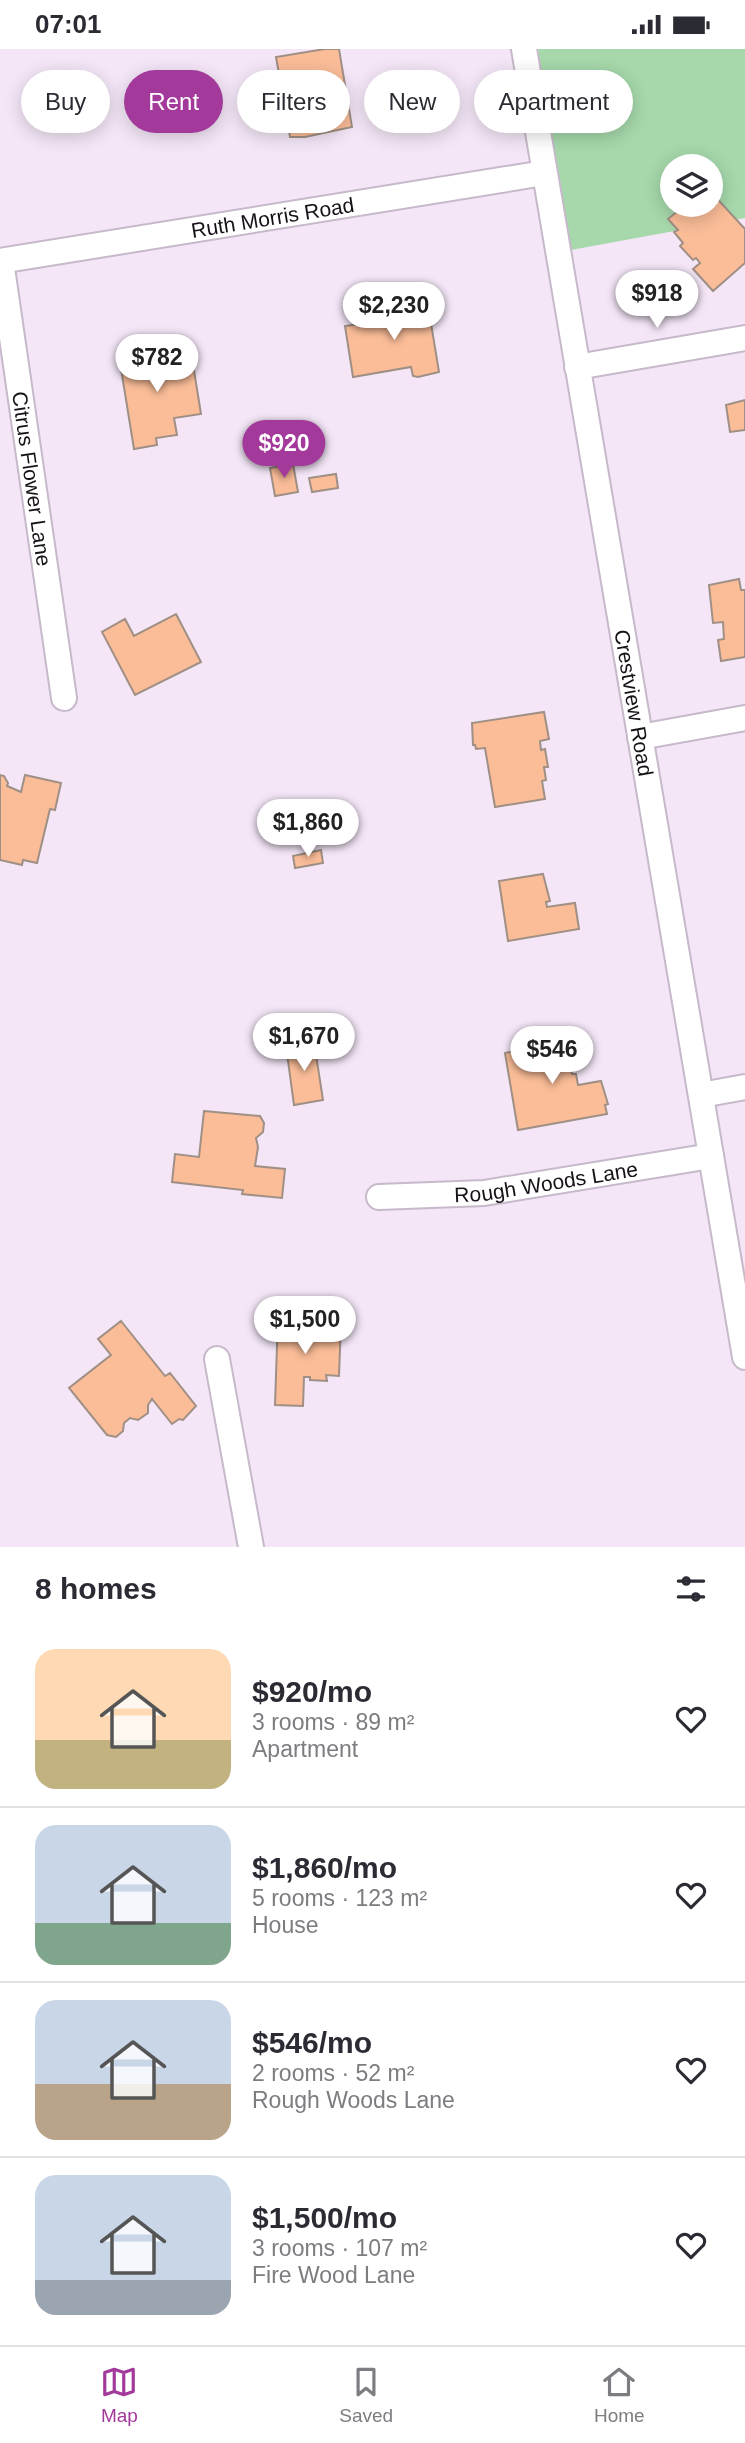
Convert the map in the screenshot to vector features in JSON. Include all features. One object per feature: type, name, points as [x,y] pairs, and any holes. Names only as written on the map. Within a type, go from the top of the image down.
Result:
[{"type":"street","name":"Crestview Road","points":[[524,49],[745,1357]]},
{"type":"street","name":"Ruth Morris Road","points":[[1,261],[544,173]]},
{"type":"street","name":"Citrus Flower Lane","points":[[1,261],[64,698]]},
{"type":"street","points":[[577,366],[745,338]]},
{"type":"street","points":[[640,737],[745,718]]},
{"type":"street","points":[[701,1095],[745,1087]]},
{"type":"street","name":"Rough Woods Lane","points":[[379,1197],[484,1193],[711,1156]]},
{"type":"street","points":[[217,1359],[251,1547]]},
{"type":"green space","points":[[538,49],[745,49],[745,218],[571,250],[552,133],[633,133],[633,70],[541,70]]},
{"type":"building","points":[[339,49],[342,70],[278,70],[276,57]]},
{"type":"building","points":[[289,133],[324,133],[305,137],[290,137]]},
{"type":"building","points":[[723,205],[745,229],[745,263],[713,291],[693,269],[700,263],[696,258],[693,260],[680,246],[683,243],[674,232],[678,230],[668,219],[723,217]]},
{"type":"building","points":[[427,299],[439,372],[418,377],[413,376],[411,367],[353,377],[345,326],[374,318],[373,313],[392,310],[393,315],[400,314],[399,303]]},
{"type":"building","points":[[149,345],[154,373],[172,370],[170,356],[191,352],[201,414],[174,418],[177,435],[156,438],[157,445],[134,449],[118,350]]},
{"type":"building","points":[[745,400],[745,430],[730,432],[726,405]]},
{"type":"building","points":[[279,424],[281,439],[260,442],[258,428]]},
{"type":"building","points":[[293,464],[298,492],[275,496],[270,468]]},
{"type":"building","points":[[336,474],[338,488],[312,492],[309,478]]},
{"type":"building","points":[[739,579],[741,590],[745,590],[745,657],[721,661],[718,640],[724,639],[723,622],[713,623],[709,585]]},
{"type":"building","points":[[176,614],[201,662],[135,695],[102,632],[125,619],[134,636]]},
{"type":"building","points":[[544,712],[549,739],[540,741],[541,750],[545,749],[548,767],[544,767],[546,780],[542,781],[545,799],[495,807],[485,748],[476,749],[473,745],[472,723]]},
{"type":"building","points":[[0,775],[4,776],[7,786],[21,792],[25,775],[61,783],[55,810],[50,809],[37,863],[23,860],[22,865],[0,860]]},
{"type":"building","points":[[321,850],[323,863],[295,868],[293,856]]},
{"type":"building","points":[[543,874],[550,901],[546,902],[547,907],[575,903],[579,929],[508,941],[499,881]]},
{"type":"building","points":[[581,1039],[583,1066],[571,1068],[572,1074],[576,1074],[578,1085],[601,1081],[608,1104],[605,1105],[607,1114],[518,1130],[505,1053]]},
{"type":"building","points":[[314,1042],[323,1100],[294,1105],[286,1046]]},
{"type":"building","points":[[204,1111],[260,1116],[264,1123],[263,1132],[256,1138],[258,1147],[255,1166],[285,1169],[282,1198],[242,1194],[243,1190],[172,1182],[175,1154],[199,1157]]},
{"type":"building","points":[[278,1317],[298,1317],[298,1321],[341,1322],[339,1376],[326,1375],[327,1381],[304,1377],[303,1406],[275,1405]]},
{"type":"building","points":[[121,1321],[165,1376],[170,1373],[196,1406],[183,1420],[179,1419],[172,1424],[152,1399],[148,1405],[148,1413],[138,1420],[130,1418],[116,1437],[107,1435],[69,1388],[111,1355],[98,1339]]}]
